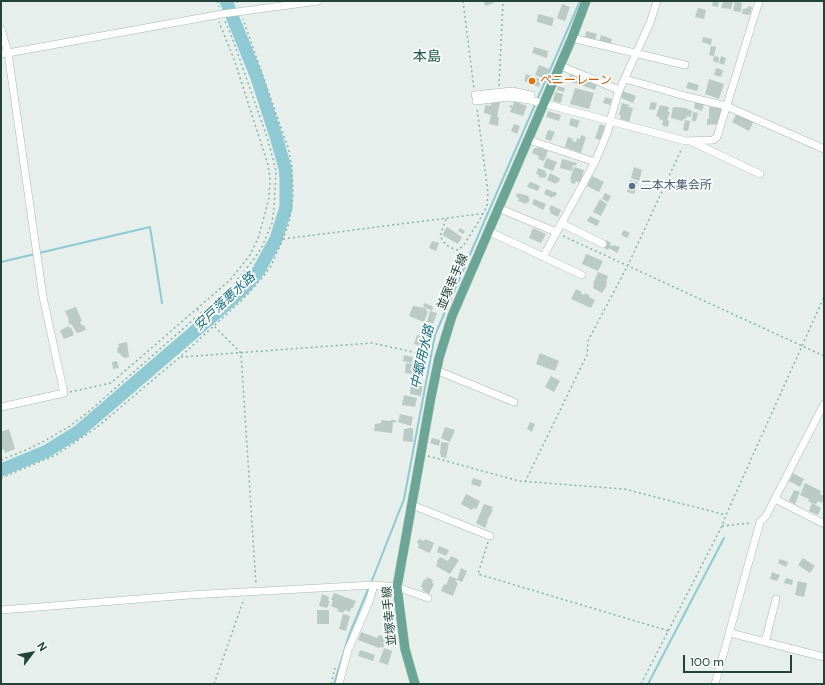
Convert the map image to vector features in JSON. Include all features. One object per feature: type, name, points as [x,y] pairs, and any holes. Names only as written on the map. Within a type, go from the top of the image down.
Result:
[{"type":"main road","name":"並塚幸手線","points":[[415,684],[405,649],[397,587],[420,454],[439,358],[452,316],[561,66],[586,1]]},
{"type":"street","points":[[4,53],[219,14],[318,1]]},
{"type":"street","points":[[543,257],[595,162],[608,131],[619,90],[650,23],[657,1]]},
{"type":"street","points":[[688,141],[713,140],[718,137],[758,2],[750,1]]},
{"type":"street","points":[[1,29],[44,296],[64,393],[1,407]]},
{"type":"street","points":[[572,38],[685,65]]},
{"type":"street","points":[[561,66],[619,90]]},
{"type":"street","points":[[625,78],[685,96],[726,106],[824,150]]},
{"type":"street","points":[[530,100],[531,95],[512,91],[476,98],[509,97],[530,100],[544,105],[688,141],[760,174]]},
{"type":"street","points":[[529,140],[595,162]]},
{"type":"street","points":[[498,208],[556,232]]},
{"type":"street","points":[[561,223],[603,244]]},
{"type":"street","points":[[488,231],[582,275]]},
{"type":"street","points":[[436,370],[514,402]]},
{"type":"street","points":[[715,684],[760,522],[766,516],[823,408]]},
{"type":"street","points":[[775,499],[824,524]]},
{"type":"street","points":[[412,505],[490,536]]},
{"type":"street","points":[[339,684],[348,650],[369,602],[374,585]]},
{"type":"street","points":[[1,610],[189,595],[374,585],[397,587],[428,598]]},
{"type":"street","points":[[765,642],[776,599]]},
{"type":"street","points":[[730,633],[824,657]]},
{"type":"path","points":[[499,93],[503,1]]},
{"type":"path","points":[[1,478],[56,455],[70,447],[101,424],[180,357],[248,295],[270,266],[289,223],[293,197],[293,179],[290,157],[265,80],[240,11]]},
{"type":"path","points":[[64,393],[111,383],[230,280],[250,255],[259,236],[269,198],[270,179],[268,165],[219,14]]},
{"type":"path","points":[[1,460],[26,450],[70,426],[114,390],[228,291],[262,247],[272,223],[276,196],[276,171],[272,153],[233,40],[219,14]]},
{"type":"path","points":[[525,482],[587,355],[588,342],[628,266],[688,141]]},
{"type":"path","points":[[283,239],[446,218],[483,214],[463,246],[458,250],[446,245],[440,236],[446,218]]},
{"type":"path","points":[[556,232],[824,356]]},
{"type":"path","points":[[641,684],[722,526],[824,297]]},
{"type":"path","points":[[197,308],[241,352],[257,591]]},
{"type":"path","points":[[180,357],[372,343],[439,358]]},
{"type":"path","points":[[420,454],[519,481],[624,490],[726,515]]},
{"type":"path","points":[[722,526],[760,522]]},
{"type":"path","points":[[490,536],[478,574],[668,631]]},
{"type":"path","points":[[214,684],[247,592]]},
{"type":"building","points":[[484,1],[493,1],[494,3],[485,6]]},
{"type":"building","points":[[713,1],[719,1],[718,7],[712,6]]},
{"type":"building","points":[[723,1],[733,2],[731,9],[721,8]]},
{"type":"building","points":[[735,1],[742,3],[741,12],[733,11]]},
{"type":"building","points":[[562,4],[570,7],[565,21],[557,18]]},
{"type":"building","points":[[748,6],[752,7],[750,15],[742,14],[743,9],[748,8]]},
{"type":"building","points":[[698,8],[706,10],[704,19],[695,17]]},
{"type":"building","points":[[538,14],[554,18],[552,26],[537,22]]},
{"type":"building","points":[[586,31],[597,34],[595,40],[585,37]]},
{"type":"building","points":[[601,35],[612,39],[610,45],[599,42]]},
{"type":"building","points":[[703,37],[712,39],[711,45],[702,42]]},
{"type":"building","points":[[711,46],[716,47],[714,56],[709,55]]},
{"type":"building","points":[[534,47],[548,51],[547,58],[532,53]]},
{"type":"building","points":[[714,56],[719,57],[718,63],[713,61]]},
{"type":"building","points":[[721,56],[726,58],[724,65],[719,63]]},
{"type":"building","points":[[539,65],[549,69],[545,79],[535,75]]},
{"type":"building","points":[[716,68],[723,70],[721,77],[714,75]]},
{"type":"building","points":[[526,74],[542,80],[539,87],[524,81]]},
{"type":"building","points":[[570,74],[580,77],[578,84],[567,81]]},
{"type":"building","points":[[583,79],[597,84],[595,90],[581,85]]},
{"type":"building","points":[[709,79],[724,84],[719,99],[705,94]]},
{"type":"building","points":[[688,82],[699,85],[697,91],[686,88]]},
{"type":"building","points":[[558,86],[565,88],[564,92],[557,90]]},
{"type":"building","points":[[575,88],[594,93],[589,109],[570,104]]},
{"type":"building","points":[[623,91],[636,96],[633,103],[621,98]]},
{"type":"building","points":[[555,92],[563,94],[561,103],[553,101]]},
{"type":"building","points":[[605,97],[612,99],[610,105],[603,103]]},
{"type":"building","points":[[514,101],[527,106],[523,116],[510,112],[512,108],[509,107],[510,105],[513,106]]},
{"type":"building","points":[[500,102],[497,117],[499,117],[498,126],[489,124],[491,115],[484,113],[485,105],[491,106],[491,103]]},
{"type":"building","points":[[651,102],[657,103],[655,110],[649,109]]},
{"type":"building","points":[[695,102],[704,104],[702,111],[694,108]]},
{"type":"building","points":[[622,103],[633,108],[629,122],[620,119],[621,116],[619,115]]},
{"type":"building","points":[[660,105],[669,107],[668,112],[670,112],[667,120],[669,121],[668,127],[662,125],[663,120],[656,116]]},
{"type":"building","points":[[673,107],[685,108],[692,111],[691,117],[687,116],[686,119],[682,121],[671,118]]},
{"type":"building","points":[[709,107],[722,108],[718,124],[707,125],[707,119],[709,119]]},
{"type":"building","points":[[548,111],[561,115],[559,121],[546,117]]},
{"type":"building","points":[[738,111],[754,120],[749,131],[732,122]]},
{"type":"building","points":[[693,112],[698,113],[696,121],[692,121]]},
{"type":"building","points":[[571,118],[580,121],[577,128],[569,125]]},
{"type":"building","points":[[685,120],[690,121],[688,131],[683,130]]},
{"type":"building","points":[[514,124],[520,126],[517,134],[511,131]]},
{"type":"building","points":[[600,124],[605,126],[600,140],[595,138]]},
{"type":"building","points":[[548,130],[555,132],[551,141],[545,139]]},
{"type":"building","points":[[581,135],[586,137],[581,153],[565,147],[568,137],[573,139],[572,141],[576,142],[577,138],[580,139]]},
{"type":"building","points":[[538,147],[548,151],[544,161],[538,159],[539,156],[532,153],[534,148]]},
{"type":"building","points":[[547,158],[557,162],[553,171],[543,167]]},
{"type":"building","points":[[562,159],[577,163],[576,166],[573,165],[572,171],[560,168]]},
{"type":"building","points":[[574,167],[584,170],[580,183],[576,181],[575,184],[571,183],[570,180]]},
{"type":"building","points":[[634,167],[642,170],[639,181],[631,178]]},
{"type":"building","points":[[538,168],[546,171],[545,173],[547,174],[545,178],[538,177],[539,175],[536,174]]},
{"type":"building","points":[[550,173],[560,179],[558,183],[556,182],[556,184],[547,180]]},
{"type":"building","points":[[592,176],[604,182],[599,192],[587,186]]},
{"type":"building","points":[[630,180],[638,182],[634,194],[627,192]]},
{"type":"building","points":[[531,182],[540,186],[538,191],[527,187]]},
{"type":"building","points":[[546,189],[557,193],[555,197],[553,196],[552,198],[544,194]]},
{"type":"building","points":[[517,193],[529,196],[528,198],[530,199],[528,203],[527,202],[526,204],[518,201],[519,198],[516,197]]},
{"type":"building","points":[[605,193],[611,196],[608,202],[602,199]]},
{"type":"building","points":[[534,199],[546,204],[543,210],[532,204]]},
{"type":"building","points":[[600,199],[607,204],[601,216],[593,212]]},
{"type":"building","points":[[551,205],[561,210],[558,217],[550,213],[551,211],[549,210]]},
{"type":"building","points":[[590,216],[600,221],[597,226],[587,221]]},
{"type":"building","points":[[447,227],[462,237],[458,244],[442,235]]},
{"type":"building","points":[[460,228],[465,231],[463,234],[458,231]]},
{"type":"building","points":[[533,228],[546,234],[541,243],[529,238]]},
{"type":"building","points":[[624,230],[630,233],[627,238],[621,235]]},
{"type":"building","points":[[606,240],[611,243],[610,245],[620,247],[617,253],[609,248],[608,250],[603,247]]},
{"type":"building","points":[[432,241],[439,243],[436,251],[429,248]]},
{"type":"building","points":[[586,254],[603,261],[598,271],[582,264]]},
{"type":"building","points":[[598,272],[608,276],[606,281],[607,285],[602,293],[593,288]]},
{"type":"building","points":[[576,289],[584,295],[585,293],[589,295],[589,297],[595,300],[591,308],[571,299]]},
{"type":"building","points":[[424,303],[432,306],[432,311],[423,306]]},
{"type":"building","points":[[413,306],[426,308],[428,311],[424,322],[409,316]]},
{"type":"building","points":[[76,307],[82,321],[80,322],[82,326],[84,325],[86,330],[77,333],[71,324],[70,325],[65,311]]},
{"type":"building","points":[[430,311],[437,313],[433,324],[427,322]]},
{"type":"building","points":[[423,321],[430,324],[427,335],[419,333]]},
{"type":"building","points":[[68,326],[70,328],[71,327],[74,335],[64,339],[60,331]]},
{"type":"building","points":[[417,335],[429,338],[426,347],[414,344]]},
{"type":"building","points":[[127,342],[129,357],[123,358],[120,353],[118,354],[118,344]]},
{"type":"building","points":[[540,353],[559,361],[555,371],[536,364]]},
{"type":"building","points":[[404,355],[413,357],[412,363],[403,361]]},
{"type":"building","points":[[117,361],[119,368],[113,369],[112,362]]},
{"type":"building","points":[[413,362],[426,362],[424,365],[422,378],[419,377],[419,375],[405,373],[406,363],[412,364]]},
{"type":"building","points":[[551,376],[560,381],[554,392],[545,387]]},
{"type":"building","points":[[415,381],[423,383],[421,396],[410,394],[411,383],[414,383]]},
{"type":"building","points":[[404,395],[417,398],[415,407],[402,405]]},
{"type":"building","points":[[400,414],[413,417],[411,426],[398,422]]},
{"type":"building","points":[[381,420],[396,420],[395,423],[393,422],[392,433],[374,431],[375,424],[381,423]]},
{"type":"building","points":[[530,422],[535,424],[532,432],[527,429]]},
{"type":"building","points":[[445,427],[455,430],[450,442],[441,438]]},
{"type":"building","points":[[413,428],[413,442],[403,441],[404,429]]},
{"type":"building","points":[[9,429],[15,449],[5,453],[4,449],[1,450],[1,432]]},
{"type":"building","points":[[432,438],[440,440],[439,446],[430,443]]},
{"type":"building","points":[[441,442],[449,443],[446,458],[441,457],[440,454]]},
{"type":"building","points":[[793,473],[804,479],[800,487],[789,481]]},
{"type":"building","points":[[473,478],[482,481],[480,487],[471,484]]},
{"type":"building","points":[[805,483],[821,491],[820,494],[824,496],[822,503],[818,501],[816,504],[812,503],[808,501],[809,499],[800,495]]},
{"type":"building","points":[[794,490],[800,492],[795,504],[789,501]]},
{"type":"building","points":[[466,494],[480,501],[476,509],[473,508],[472,510],[461,504]]},
{"type":"building","points":[[812,503],[821,508],[818,515],[809,511]]},
{"type":"building","points":[[484,504],[493,507],[485,528],[476,523]]},
{"type":"building","points":[[419,539],[424,541],[425,539],[434,543],[430,553],[418,548],[419,544],[417,543]]},
{"type":"building","points":[[439,546],[449,550],[446,556],[437,552]]},
{"type":"building","points":[[451,556],[459,560],[450,574],[436,566],[440,557],[448,561]]},
{"type":"building","points":[[803,558],[815,566],[810,573],[798,565]]},
{"type":"building","points":[[780,559],[788,562],[786,567],[778,563]]},
{"type":"building","points":[[461,568],[467,571],[462,582],[457,580]]},
{"type":"building","points":[[772,572],[780,575],[777,581],[770,579]]},
{"type":"building","points":[[450,576],[457,579],[456,582],[458,583],[453,596],[441,591],[444,584],[446,585]]},
{"type":"building","points":[[427,577],[433,580],[432,583],[434,584],[429,594],[422,590],[423,588],[421,587],[424,579],[426,580]]},
{"type":"building","points":[[786,578],[793,580],[792,585],[784,583]]},
{"type":"building","points":[[798,581],[807,583],[804,597],[795,595]]},
{"type":"building","points":[[334,593],[356,601],[350,612],[345,610],[343,613],[337,611],[338,609],[331,606],[333,600],[331,600]]},
{"type":"building","points":[[322,594],[329,597],[328,601],[330,601],[327,608],[319,606]]},
{"type":"building","points":[[317,610],[329,610],[329,624],[317,624]]},
{"type":"building","points":[[343,614],[350,616],[346,631],[339,629]]},
{"type":"building","points":[[361,632],[377,638],[379,635],[384,637],[386,640],[383,648],[379,648],[358,640]]},
{"type":"building","points":[[384,648],[392,651],[388,665],[379,662]]},
{"type":"building","points":[[360,650],[375,655],[373,661],[358,656]]},
{"type":"waterway","name":"安戸落悪水路","points":[[1,470],[47,451],[79,431],[247,285],[259,270],[276,239],[286,207],[285,168],[256,75],[226,1]]},
{"type":"waterway","name":"中郷用水路","points":[[371,583],[404,499],[435,335],[580,1]]},
{"type":"waterway","points":[[39,253],[150,227],[162,303]]},
{"type":"waterway","points":[[1,262],[35,254]]},
{"type":"waterway","points":[[648,684],[724,538]]},
{"type":"waterway","name":"中郷用水路","points":[[334,684],[349,635],[369,587]]},
{"type":"place","name":"ペニーレーン","points":[[532,81]]},
{"type":"place","name":"二本木集会所","points":[[632,186]]},
{"type":"district","name":"本島","points":[[427,57]]}]
